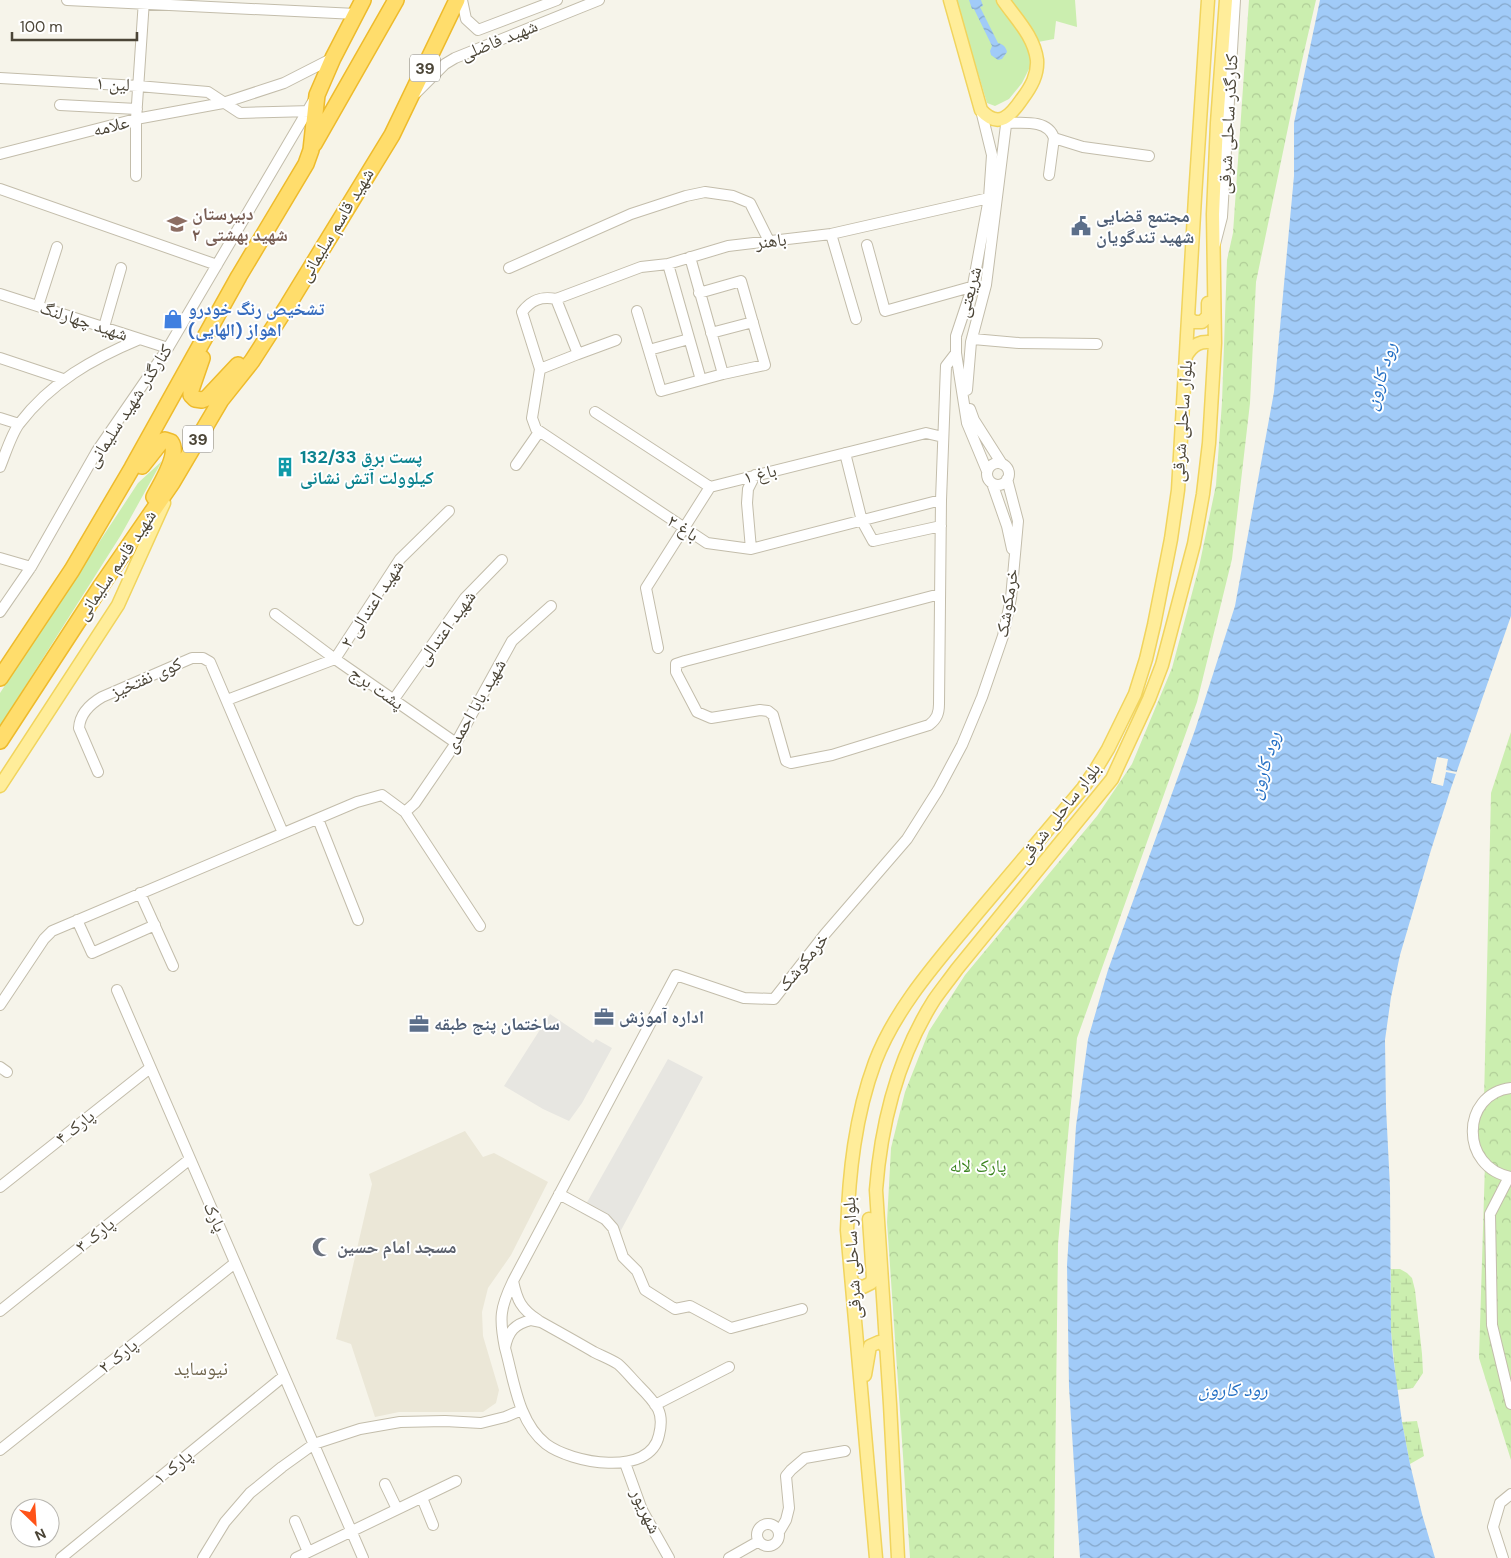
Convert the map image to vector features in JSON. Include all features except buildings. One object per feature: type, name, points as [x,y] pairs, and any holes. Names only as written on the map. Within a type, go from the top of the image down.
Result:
[{"type":"highway","name":"39","points":[[310,112],[333,58],[363,0]]},
{"type":"highway","name":"39","points":[[311,150],[396,0]]},
{"type":"highway","name":"شهید قاسم سلیمانی","points":[[0,741],[46,669],[172,483],[221,400],[259,350],[392,134],[457,0]]},
{"type":"highway","name":"شهید قاسم سلیمانی","points":[[0,678],[72,570],[109,508],[225,301],[306,164],[311,150],[310,112]]},
{"type":"highway","points":[[225,301],[200,362],[191,390],[195,399],[202,400],[207,398],[240,362],[259,350]]},
{"type":"highway","points":[[109,508],[161,442],[165,440],[172,442],[174,446],[173,458],[132,541]]},
{"type":"highway","points":[[0,666],[15,655]]},
{"type":"main road","name":"شریعتی","points":[[950,0],[981,110]]},
{"type":"main road","points":[[981,110],[992,119],[1007,120],[1034,83],[1037,62],[1032,40],[1002,0]]},
{"type":"main road","name":"بلوار ساحلی شرقی","points":[[876,1558],[847,1230],[849,1187],[863,1098],[876,1061],[893,1023],[941,957],[1083,788],[1104,756],[1135,694],[1150,642],[1172,539],[1181,449],[1208,0]]},
{"type":"main road","name":"بلوار ساحلی شرقی","points":[[898,1558],[876,1190],[879,1156],[889,1106],[900,1071],[915,1034],[929,1009],[957,969],[1097,800],[1112,779],[1149,699],[1162,665],[1194,544],[1209,443],[1214,343],[1213,214],[1217,123],[1226,0]]},
{"type":"main road","points":[[1188,317],[1190,320],[1198,323],[1208,316],[1209,278],[1214,254]]},
{"type":"main road","points":[[1186,356],[1190,348],[1197,343],[1206,341],[1214,343]]},
{"type":"main road","points":[[0,786],[118,605],[172,483]]},
{"type":"main road","points":[[852,1281],[855,1285],[863,1287],[868,1286],[874,1278],[869,1218],[876,1190]]},
{"type":"main road","points":[[862,1398],[870,1346],[882,1342],[886,1348]]},
{"type":"street","points":[[67,0],[144,2],[356,14]]},
{"type":"street","name":"شهید فاضلی","points":[[462,0],[466,19],[478,30],[557,0]]},
{"type":"street","name":"شهید فاضلی","points":[[410,99],[445,64],[599,0]]},
{"type":"street","name":"کنارگذر ساحلی شرقی","points":[[1214,254],[1222,217],[1235,0]]},
{"type":"street","points":[[136,176],[136,114],[144,2]]},
{"type":"street","points":[[483,28],[480,33],[481,40],[490,44]]},
{"type":"street","name":"علامه","points":[[0,154],[136,114],[223,103],[284,83],[333,58]]},
{"type":"street","name":"لین ۱","points":[[0,78],[208,92],[223,103]]},
{"type":"street","points":[[223,103],[240,113],[310,112]]},
{"type":"street","points":[[60,104],[136,114]]},
{"type":"street","name":"شریعتی","points":[[981,110],[992,155],[989,198],[973,285],[956,333],[956,353],[974,420],[1002,464]]},
{"type":"street","name":"کنارگذر شهید سلیمانی","points":[[0,612],[31,567],[97,451],[168,348],[310,112]]},
{"type":"street","points":[[1007,120],[1043,126],[1052,133],[1054,138],[1049,175]]},
{"type":"street","name":"شریعتی","points":[[988,471],[967,423],[964,383],[972,338],[986,285],[1007,120]]},
{"type":"street","points":[[1054,138],[1083,147],[1149,156]]},
{"type":"street","points":[[509,268],[630,214],[686,196],[705,192],[733,196],[750,203],[769,241]]},
{"type":"street","points":[[1,193],[217,264]]},
{"type":"street","name":"باهنر","points":[[556,299],[641,267],[668,264],[728,246],[831,234],[989,198]]},
{"type":"street","points":[[831,234],[856,319]]},
{"type":"street","points":[[867,245],[885,310],[973,285],[986,285]]},
{"type":"street","points":[[38,306],[57,247]]},
{"type":"street","points":[[690,257],[722,374]]},
{"type":"street","points":[[668,264],[701,380]]},
{"type":"street","points":[[104,327],[121,268]]},
{"type":"street","points":[[638,310],[661,391],[765,364],[741,281],[700,293]]},
{"type":"street","name":"شهید چهارلنگ","points":[[0,294],[168,348]]},
{"type":"street","points":[[516,465],[539,432],[532,418],[540,369],[522,312],[527,304],[534,300],[548,297],[556,299],[578,354]]},
{"type":"street","points":[[711,333],[753,322]]},
{"type":"street","points":[[959,328],[968,328],[972,338]]},
{"type":"street","points":[[957,339],[962,343],[972,338],[1019,343],[1097,344]]},
{"type":"street","points":[[0,467],[19,424],[35,404],[63,380],[102,356],[140,339]]},
{"type":"street","points":[[649,350],[689,339]]},
{"type":"street","points":[[540,369],[616,340]]},
{"type":"street","points":[[940,594],[685,661],[676,664],[676,672],[697,712],[711,718],[760,710],[768,711],[773,715],[786,761],[791,763],[832,755],[929,725],[934,721],[939,712],[941,500],[946,366],[956,353]]},
{"type":"street","points":[[0,358],[63,380]]},
{"type":"street","points":[[595,412],[710,488],[646,588],[658,648]]},
{"type":"street","points":[[0,418],[19,424]]},
{"type":"street","name":"باغ ۲","points":[[539,432],[707,543],[751,549],[941,500]]},
{"type":"street","name":"باغ ۱","points":[[710,488],[926,433],[943,437]]},
{"type":"street","points":[[845,453],[862,521],[873,541],[941,526]]},
{"type":"street","points":[[993,464],[1002,464],[1008,470],[1007,479],[1018,521],[1014,560],[1007,526],[992,483],[988,480],[988,471],[993,464]]},
{"type":"street","points":[[751,549],[747,503],[748,489],[755,475]]},
{"type":"street","points":[[992,483],[1000,484],[1007,479]]},
{"type":"street","name":"شهید اعتدالی ۲","points":[[227,700],[336,659],[400,559],[449,511]]},
{"type":"street","points":[[0,558],[31,567]]},
{"type":"street","name":"شهید اعتدالی","points":[[394,699],[465,598],[502,560]]},
{"type":"street","name":"خرمکوشک","points":[[625,1463],[596,1461],[568,1454],[546,1444],[532,1428],[522,1410],[505,1348],[500,1325],[503,1302],[676,975],[744,998],[774,998],[907,839],[938,790],[958,752],[982,697],[1004,636],[1011,598],[1014,560]]},
{"type":"street","name":"شهید بابا احمدی","points":[[405,812],[415,803],[456,743],[512,641],[551,606]]},
{"type":"street","name":"پشت برج","points":[[275,614],[456,743]]},
{"type":"street","name":"کوی نفتخیز","points":[[98,772],[79,728],[80,720],[91,704],[102,697],[192,658],[203,658],[210,662],[283,834]]},
{"type":"street","points":[[0,1004],[44,938],[52,931],[357,802],[382,795],[405,812],[480,926]]},
{"type":"street","points":[[318,819],[358,920]]},
{"type":"street","points":[[140,893],[173,966]]},
{"type":"street","points":[[77,920],[92,953],[155,925]]},
{"type":"street","name":"پارک","points":[[117,990],[363,1558]]},
{"type":"street","name":"پارک ۴","points":[[0,1187],[150,1068]]},
{"type":"street","points":[[1511,1088],[1495,1093],[1484,1101],[1476,1113],[1472,1126],[1472,1140],[1477,1153],[1485,1164],[1496,1172],[1510,1176],[1490,1214],[1492,1325],[1511,1404]]},
{"type":"street","name":"پارک ۳","points":[[0,1311],[190,1158]]},
{"type":"street","points":[[559,1194],[605,1219],[612,1228],[623,1257],[638,1271],[645,1290],[675,1309],[690,1306],[731,1328],[802,1309]]},
{"type":"street","name":"پارک ۲","points":[[0,1450],[235,1263]]},
{"type":"street","points":[[513,1281],[517,1298],[527,1312],[541,1322],[618,1365],[651,1398],[659,1411],[661,1425],[658,1439],[650,1451],[639,1460],[625,1463]]},
{"type":"street","points":[[505,1348],[507,1338],[512,1329],[521,1323],[531,1320],[541,1322]]},
{"type":"street","points":[[655,1406],[729,1367]]},
{"type":"street","name":"پارک ۱","points":[[61,1558],[284,1376]]},
{"type":"street","points":[[203,1558],[225,1522],[250,1493],[314,1444],[360,1429],[400,1422],[481,1422],[505,1417],[522,1410]]},
{"type":"street","points":[[779,1532],[771,1524],[763,1525],[758,1530],[757,1537],[764,1545],[771,1546],[777,1542],[789,1508],[786,1476],[805,1458],[845,1451]]},
{"type":"street","name":"شهریور","points":[[625,1463],[642,1510],[669,1558]]},
{"type":"street","points":[[296,1558],[456,1481]]},
{"type":"street","points":[[385,1484],[397,1509]]},
{"type":"street","points":[[1503,1558],[1493,1527],[1500,1504],[1511,1494]]},
{"type":"street","points":[[422,1498],[433,1525]]},
{"type":"street","points":[[295,1521],[308,1552]]},
{"type":"street","points":[[729,1558],[759,1541]]},
{"type":"shaded area","points":[[550,1014],[593,1043],[596,1039],[612,1048],[582,1103],[569,1121],[543,1109],[504,1086]]},
{"type":"shaded area","points":[[668,1059],[703,1077],[619,1234],[581,1213]]},
{"type":"shaded area","points":[[465,1131],[483,1157],[494,1153],[548,1182],[511,1255],[488,1288],[482,1312],[483,1336],[499,1390],[496,1403],[483,1412],[399,1412],[375,1417],[351,1344],[336,1339],[372,1184],[369,1174]]},
{"type":"green space","points":[[956,0],[997,0],[1028,41],[1033,61],[1022,83],[1009,99],[995,106],[987,103]]},
{"type":"green space","points":[[1011,0],[1075,0],[1077,27],[1056,21],[1054,39],[1038,42]]},
{"type":"green space","name":"پارک لاله","points":[[1249,0],[1316,0],[1256,282],[1250,403],[1232,559],[1197,702],[1077,1038],[1058,1244],[1054,1558],[910,1558],[887,1222],[891,1148],[905,1092],[929,1031],[965,975],[1097,816],[1132,764],[1172,668],[1199,567],[1216,485],[1222,402],[1227,260],[1233,233]]},
{"type":"green space","points":[[162,461],[121,535],[0,726],[0,693],[138,483]]},
{"type":"green space","points":[[1511,732],[1511,1460],[1479,1358],[1485,1164],[1469,1124],[1484,1101],[1491,793]]},
{"type":"green space","points":[[1391,1269],[1400,1269],[1412,1278],[1415,1290],[1423,1373],[1413,1388],[1397,1390],[1391,1331]]},
{"type":"green space","points":[[1417,1421],[1424,1456],[1410,1464],[1402,1422]]},
{"type":"water","points":[[969,0],[981,0],[983,6],[980,7],[998,43],[1007,50],[1002,59],[998,60],[991,55],[992,46]]},
{"type":"water","name":"رود کارون","points":[[1320,0],[1511,0],[1511,616],[1431,850],[1400,955],[1391,997],[1385,1040],[1393,1356],[1410,1464],[1435,1558],[1080,1558],[1069,1387],[1067,1265],[1076,1126],[1088,1039],[1108,970],[1195,730],[1235,606],[1274,392],[1294,176],[1294,123]]},
{"type":"pier","points":[[1437,757],[1448,759],[1446,770],[1457,772],[1456,774],[1446,772],[1443,786],[1431,783]]},
{"type":"place","name":"دبیرستان شهید بهشتی ۲","points":[[177,224]]},
{"type":"place","name":"مجتمع قضایی شهید تندگویان","points":[[1081,226]]},
{"type":"place","name":"تشخیص رنگ خودرو اهواز (الهایی)","points":[[173,319]]},
{"type":"place","name":"پست برق 132/33 کیلوولت آتش نشانی","points":[[285,467]]},
{"type":"place","name":"اداره آموزش","points":[[604,1017]]},
{"type":"place","name":"ساختمان پنج طبقه","points":[[419,1024]]},
{"type":"place","name":"مسجد امام حسین","points":[[322,1247]]},
{"type":"district","name":"نیوساید","points":[[201,1368]]}]
